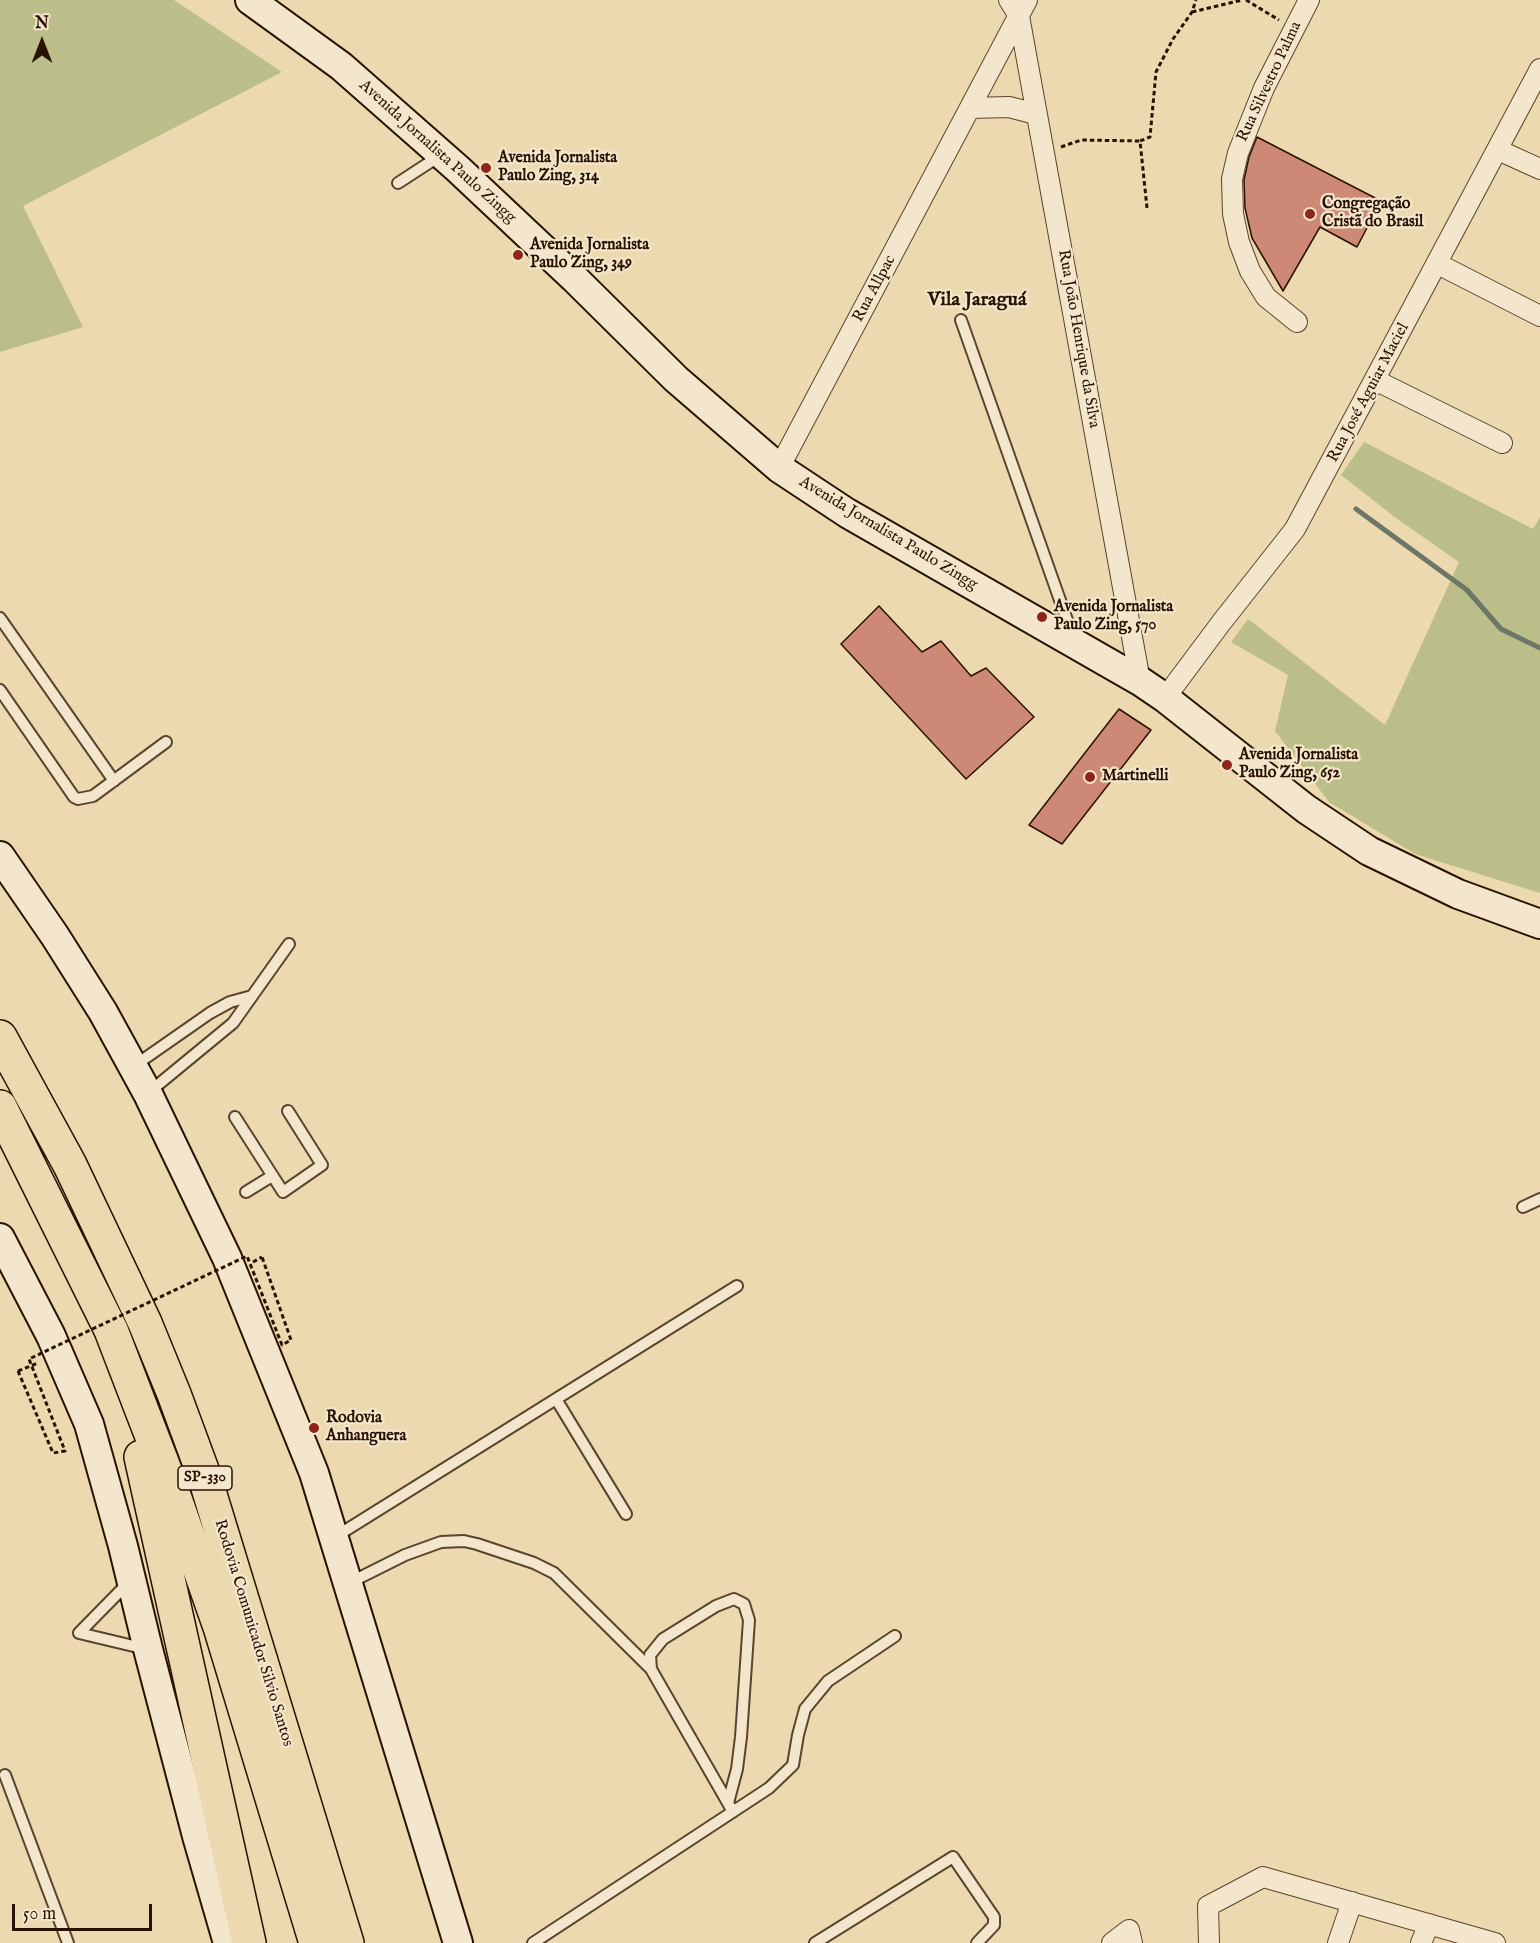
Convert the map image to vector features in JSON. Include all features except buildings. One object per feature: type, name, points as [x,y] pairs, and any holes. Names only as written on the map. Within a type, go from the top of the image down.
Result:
[{"type":"highway","name":"Rodovia Comunicador Silvio Santos","points":[[0,1037],[70,1165],[144,1323],[174,1394],[205,1478],[347,1943]]},
{"type":"highway","name":"Rodovia Comunicador Silvio Santos","points":[[0,1107],[111,1330],[166,1473],[220,1627],[316,1943]]},
{"type":"highway","points":[[111,1330],[249,1943]]},
{"type":"main road","name":"Avenida Jornalista Paulo Zingg","points":[[250,0],[341,66],[441,154],[557,262],[676,379],[779,468],[847,513],[1140,681],[1166,698],[1306,809],[1369,851],[1458,894],[1540,924]]},
{"type":"main road","points":[[0,856],[55,936],[103,1012],[180,1157],[230,1265],[299,1433],[335,1538],[458,1943]]},
{"type":"main road","points":[[0,1238],[51,1336],[88,1424],[197,1836],[228,1943]]},
{"type":"street","name":"Rua Silvestro Palma","points":[[1297,322],[1266,297],[1250,271],[1239,242],[1233,214],[1232,179],[1238,153],[1264,88],[1308,0]]},
{"type":"street","name":"Rua Allpac","points":[[779,468],[970,108],[1018,5]]},
{"type":"street","name":"Rua João Henrique da Silva","points":[[1018,5],[1140,681]]},
{"type":"street","name":"Rua José Aguiar Maciel","points":[[1166,698],[1295,529],[1540,69]]},
{"type":"street","points":[[970,108],[1009,107],[1036,114]]},
{"type":"street","points":[[1498,150],[1540,169]]},
{"type":"street","points":[[1438,264],[1540,316]]},
{"type":"street","points":[[1376,380],[1502,443]]},
{"type":"street","points":[[1209,1943],[1208,1906],[1263,1877],[1495,1943]]},
{"type":"street","points":[[1338,1943],[1352,1902]]},
{"type":"street","points":[[1421,1943],[1429,1924]]},
{"type":"street","points":[[1112,1943],[1129,1930],[1132,1943]]},
{"type":"lane","points":[[398,183],[441,154]]},
{"type":"lane","points":[[961,320],[1075,643]]},
{"type":"lane","points":[[0,618],[114,781]]},
{"type":"lane","points":[[0,690],[74,797],[82,800],[114,781],[166,742]]},
{"type":"lane","points":[[148,1094],[233,1023],[290,944]]},
{"type":"lane","points":[[133,1067],[215,1010],[230,1002],[252,996]]},
{"type":"lane","points":[[235,1117],[283,1192],[322,1165],[288,1111]]},
{"type":"lane","points":[[246,1192],[272,1176]]},
{"type":"lane","points":[[1523,1207],[1540,1199]]},
{"type":"lane","points":[[335,1538],[736,1286]]},
{"type":"lane","points":[[556,1399],[626,1514]]},
{"type":"lane","points":[[349,1583],[405,1556],[441,1542],[464,1541],[477,1544],[534,1563],[554,1573],[651,1669],[731,1807]]},
{"type":"lane","points":[[131,1580],[79,1633],[148,1649]]},
{"type":"lane","points":[[651,1669],[650,1655],[663,1639],[716,1606],[734,1599],[744,1604],[749,1620],[741,1737],[731,1807]]},
{"type":"lane","points":[[533,1943],[731,1807],[769,1788],[793,1765],[805,1709],[828,1681],[895,1636]]},
{"type":"lane","points":[[5,1775],[68,1943]]},
{"type":"lane","points":[[815,1943],[953,1857],[994,1917],[994,1925],[977,1943]]},
{"type":"path","points":[[1044,153],[1081,140],[1140,141],[1150,137],[1156,72],[1173,39],[1192,12],[1196,0]]},
{"type":"path","points":[[1192,12],[1244,0],[1293,28]]},
{"type":"path","points":[[1140,141],[1147,208]]},
{"type":"path","points":[[18,1371],[53,1453],[65,1451],[29,1359],[247,1256],[282,1345],[291,1340],[262,1257]]},
{"type":"green space","points":[[0,0],[174,0],[282,72],[23,206],[83,327],[0,352]]},
{"type":"green space","points":[[1364,442],[1533,529],[1540,517],[1540,893],[1415,854],[1329,802],[1275,731],[1288,675],[1231,642],[1248,619],[1385,725],[1459,562],[1396,518],[1341,475]]},
{"type":"waterway","points":[[1356,509],[1467,590],[1501,629],[1540,648]]},
{"type":"place","name":"Avenida Jornalista Paulo Zing, 314","points":[[486,168]]},
{"type":"place","name":"Congregação Cristã do Brasil","points":[[1310,214]]},
{"type":"place","name":"Avenida Jornalista Paulo Zing, 349","points":[[518,255]]},
{"type":"place","name":"Avenida Jornalista Paulo Zing, 570","points":[[1042,617]]},
{"type":"place","name":"Avenida Jornalista Paulo Zing, 652","points":[[1227,765]]},
{"type":"place","name":"Martinelli","points":[[1090,777]]},
{"type":"place","name":"Rodovia Anhanguera","points":[[314,1428]]},
{"type":"district","name":"Vila Jaraguá","points":[[977,301]]}]
